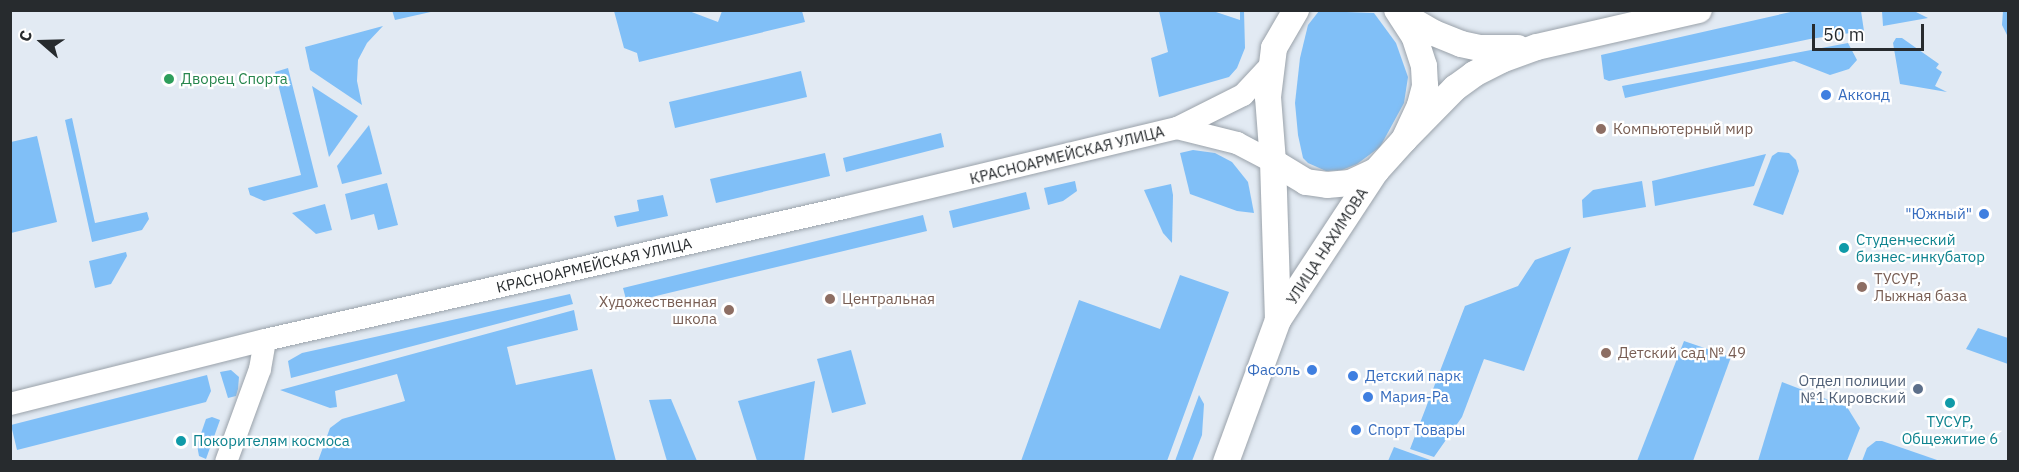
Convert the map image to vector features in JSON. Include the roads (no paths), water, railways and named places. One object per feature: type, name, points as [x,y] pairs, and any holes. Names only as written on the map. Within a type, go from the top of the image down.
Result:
[{"type":"main road","name":"УЛИЦА НАХИМОВА","points":[[1272,10],[1268,128],[1273,162],[1278,320]]},
{"type":"main road","points":[[1272,57],[1296,10]]},
{"type":"main road","points":[[1399,12],[1434,33],[1461,44],[1496,49],[1537,47],[1699,10]]},
{"type":"main road","points":[[1399,12],[1420,52],[1425,86],[1420,105],[1404,140]]},
{"type":"main road","points":[[1404,140],[1440,100],[1474,74],[1537,47]]},
{"type":"main road","name":"КРАСНОАРМЕЙСКАЯ УЛИЦА","points":[[10,404],[265,340],[848,207],[1177,128],[1243,95],[1272,57]]},
{"type":"main road","name":"КРАСНОАРМЕЙСКАЯ УЛИЦА","points":[[1177,128],[1237,143],[1273,162]]},
{"type":"main road","name":"УЛИЦА НАХИМОВА","points":[[1226,462],[1278,320],[1376,171],[1404,140]]},
{"type":"main road","points":[[1273,162],[1306,182],[1327,185],[1350,183],[1376,171]]},
{"type":"main road","points":[[226,462],[260,369],[265,340]]},
{"type":"place","name":"Дворец Спорта","points":[[169,79]]},
{"type":"place","name":"Акконд","points":[[1826,95]]},
{"type":"place","name":"Компьютерный мир","points":[[1601,129]]},
{"type":"place","name":"\"Южный\"","points":[[1984,214]]},
{"type":"place","name":"Студенческий бизнес-инкубатор","points":[[1844,248]]},
{"type":"place","name":"ТУСУР, Лыжная база","points":[[1862,287]]},
{"type":"place","name":"Центральная","points":[[830,299]]},
{"type":"place","name":"Художественная школа","points":[[729,310]]},
{"type":"place","name":"Детский сад № 49","points":[[1606,353]]},
{"type":"place","name":"Фасоль","points":[[1312,370]]},
{"type":"place","name":"Детский парк","points":[[1353,376]]},
{"type":"place","name":"Отдел полиции №1 Кировский","points":[[1918,389]]},
{"type":"place","name":"Мария-Ра","points":[[1368,397]]},
{"type":"place","name":"ТУСУР, Общежитие 6","points":[[1950,403]]},
{"type":"place","name":"Спорт Товары","points":[[1356,430]]},
{"type":"place","name":"Покорителям космоса","points":[[181,441]]}]
